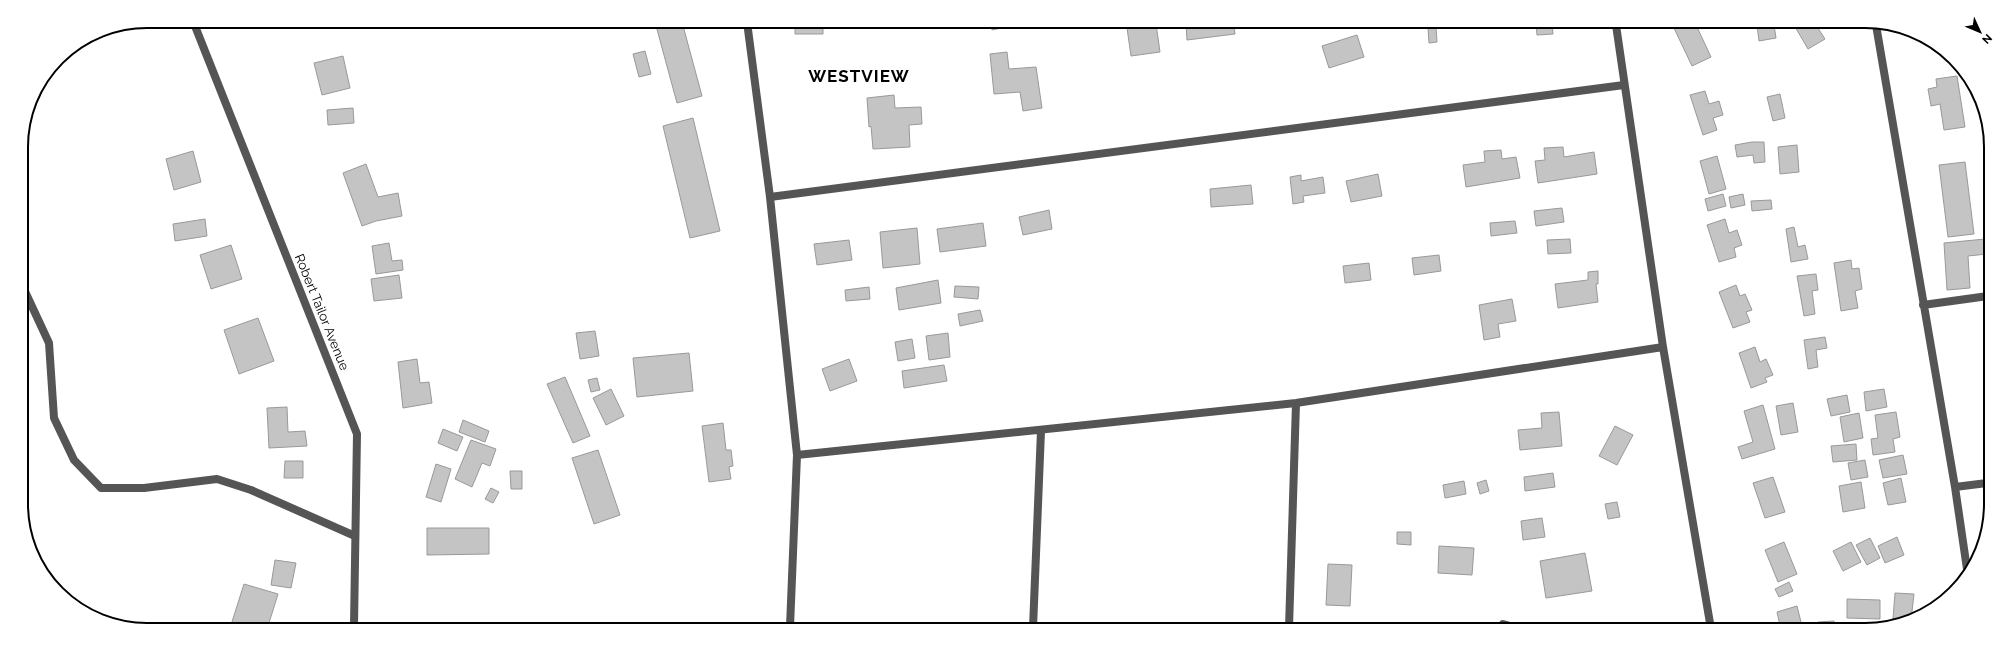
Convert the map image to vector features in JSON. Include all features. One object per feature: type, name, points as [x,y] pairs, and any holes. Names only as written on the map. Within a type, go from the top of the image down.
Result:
[{"type":"street","name":"Robert Tailor Avenue","points":[[196,28],[357,434],[354,623]]},
{"type":"street","points":[[748,28],[770,197],[797,455],[790,623]]},
{"type":"street","points":[[1616,28],[1662,347],[1710,623]]},
{"type":"street","points":[[1877,29],[1955,487],[1967,566]]},
{"type":"street","points":[[770,197],[1624,85]]},
{"type":"street","points":[[1923,305],[1984,297]]},
{"type":"street","points":[[28,298],[49,343],[54,418],[74,460],[101,488],[144,488],[217,479],[251,490],[356,536]]},
{"type":"street","points":[[797,455],[1041,431],[1296,403],[1662,347]]},
{"type":"street","points":[[1289,623],[1296,403]]},
{"type":"street","points":[[1033,623],[1041,431]]},
{"type":"street","points":[[1955,487],[1984,483]]},
{"type":"building","points":[[657,28],[684,28],[702,96],[677,103]]},
{"type":"building","points":[[795,28],[823,28],[823,34],[795,34]]},
{"type":"building","points":[[1127,28],[1157,28],[1160,52],[1131,56]]},
{"type":"building","points":[[1186,28],[1234,28],[1235,34],[1187,40]]},
{"type":"building","points":[[1428,28],[1436,28],[1437,42],[1429,43]]},
{"type":"building","points":[[1536,28],[1552,28],[1553,34],[1537,35]]},
{"type":"building","points":[[1674,28],[1697,28],[1711,57],[1692,66]]},
{"type":"building","points":[[1757,28],[1774,28],[1776,38],[1759,41]]},
{"type":"building","points":[[1796,28],[1818,28],[1825,39],[1808,49]]},
{"type":"building","points":[[1357,35],[1364,57],[1329,68],[1322,46]]},
{"type":"building","points":[[645,51],[651,74],[639,77],[633,54]]},
{"type":"building","points":[[1007,52],[1009,69],[1036,67],[1042,108],[1023,111],[1020,92],[994,94],[990,54]]},
{"type":"building","points":[[343,56],[350,88],[322,95],[314,63]]},
{"type":"building","points":[[1957,76],[1965,127],[1944,130],[1940,104],[1931,106],[1928,89],[1937,87],[1936,79]]},
{"type":"building","points":[[1705,91],[1709,104],[1719,101],[1723,115],[1713,118],[1717,130],[1703,135],[1690,95]]},
{"type":"building","points":[[1780,94],[1785,118],[1773,121],[1767,97]]},
{"type":"building","points":[[894,95],[895,108],[921,107],[922,124],[909,125],[910,147],[873,149],[871,126],[869,127],[867,98]]},
{"type":"building","points":[[353,108],[354,123],[328,125],[327,110]]},
{"type":"building","points":[[693,118],[720,231],[690,238],[663,126]]},
{"type":"building","points":[[1752,142],[1764,142],[1765,162],[1754,163],[1753,155],[1737,157],[1735,145]]},
{"type":"building","points":[[1797,145],[1799,172],[1780,174],[1778,147]]},
{"type":"building","points":[[1563,147],[1564,157],[1594,152],[1597,174],[1538,183],[1535,161],[1545,160],[1544,148]]},
{"type":"building","points":[[1501,150],[1502,159],[1516,157],[1520,178],[1466,187],[1463,165],[1485,162],[1484,151]]},
{"type":"building","points":[[193,151],[201,182],[174,190],[166,159]]},
{"type":"building","points":[[1717,156],[1726,189],[1709,194],[1700,161]]},
{"type":"building","points":[[1965,162],[1974,234],[1948,237],[1939,165]]},
{"type":"building","points":[[366,164],[378,197],[398,193],[402,216],[376,221],[362,226],[343,173]]},
{"type":"building","points":[[1378,174],[1382,196],[1351,202],[1346,181]]},
{"type":"building","points":[[1301,175],[1301,181],[1323,177],[1325,193],[1303,196],[1304,202],[1293,204],[1290,177]]},
{"type":"building","points":[[1251,185],[1253,204],[1211,207],[1210,189]]},
{"type":"building","points":[[1723,194],[1726,206],[1708,211],[1705,199]]},
{"type":"building","points":[[1743,194],[1745,205],[1731,208],[1729,197]]},
{"type":"building","points":[[1771,200],[1772,209],[1752,211],[1751,201]]},
{"type":"building","points":[[1562,208],[1564,222],[1536,226],[1534,211]]},
{"type":"building","points":[[1049,210],[1052,229],[1023,235],[1019,217]]},
{"type":"building","points":[[205,219],[207,236],[175,241],[173,224]]},
{"type":"building","points":[[1725,219],[1729,233],[1737,230],[1742,245],[1734,248],[1736,257],[1719,262],[1707,225]]},
{"type":"building","points":[[1515,221],[1517,233],[1491,236],[1490,223]]},
{"type":"building","points":[[983,223],[986,246],[940,252],[937,229]]},
{"type":"building","points":[[1794,227],[1798,247],[1805,245],[1808,259],[1791,262],[1786,229]]},
{"type":"building","points":[[917,228],[920,264],[883,268],[880,232]]},
{"type":"building","points":[[1570,239],[1571,253],[1548,254],[1547,240]]},
{"type":"building","points":[[1984,239],[1984,254],[1968,256],[1970,288],[1947,290],[1944,243]]},
{"type":"building","points":[[849,240],[852,260],[817,265],[814,244]]},
{"type":"building","points":[[389,243],[392,261],[402,260],[403,270],[376,274],[372,246]]},
{"type":"building","points":[[231,245],[242,279],[211,289],[200,255]]},
{"type":"building","points":[[1439,255],[1441,271],[1414,275],[1412,258]]},
{"type":"building","points":[[1851,260],[1852,269],[1859,268],[1862,289],[1855,291],[1858,308],[1841,311],[1834,263]]},
{"type":"building","points":[[1369,263],[1371,280],[1345,283],[1343,266]]},
{"type":"building","points":[[1598,271],[1598,284],[1596,284],[1598,302],[1558,308],[1555,284],[1588,280],[1588,272]]},
{"type":"building","points":[[1816,274],[1818,290],[1812,291],[1815,314],[1804,316],[1797,276]]},
{"type":"building","points":[[399,275],[402,298],[374,301],[371,279]]},
{"type":"building","points":[[938,280],[941,303],[899,310],[896,288]]},
{"type":"building","points":[[1736,285],[1740,296],[1745,294],[1752,310],[1746,312],[1750,322],[1733,328],[1719,292]]},
{"type":"building","points":[[955,286],[979,287],[978,299],[954,297]]},
{"type":"building","points":[[869,287],[870,299],[846,301],[845,290]]},
{"type":"building","points":[[1512,299],[1516,321],[1498,324],[1500,337],[1484,340],[1479,305]]},
{"type":"building","points":[[980,310],[983,321],[960,326],[958,314]]},
{"type":"building","points":[[258,318],[274,361],[239,374],[224,330]]},
{"type":"building","points":[[595,331],[599,356],[580,359],[576,333]]},
{"type":"building","points":[[948,333],[950,357],[929,360],[926,336]]},
{"type":"building","points":[[1825,337],[1827,348],[1816,350],[1818,367],[1808,369],[1804,340]]},
{"type":"building","points":[[912,339],[915,358],[898,361],[895,342]]},
{"type":"building","points":[[1755,347],[1760,362],[1766,359],[1773,375],[1765,378],[1767,382],[1751,388],[1739,353]]},
{"type":"building","points":[[689,353],[693,391],[637,397],[633,358]]},
{"type":"building","points":[[417,359],[420,383],[429,382],[432,403],[403,408],[398,362]]},
{"type":"building","points":[[849,359],[857,381],[830,391],[822,369]]},
{"type":"building","points":[[944,365],[947,381],[904,388],[902,371]]},
{"type":"building","points":[[565,377],[590,436],[573,443],[547,384]]},
{"type":"building","points":[[597,378],[600,390],[591,392],[588,380]]},
{"type":"building","points":[[611,389],[624,416],[606,425],[593,398]]},
{"type":"building","points":[[1884,389],[1887,407],[1866,411],[1864,392]]},
{"type":"building","points":[[1847,395],[1850,412],[1831,416],[1827,399]]},
{"type":"building","points":[[1793,403],[1798,432],[1781,435],[1776,406]]},
{"type":"building","points":[[1763,405],[1775,449],[1742,459],[1738,447],[1753,442],[1744,411]]},
{"type":"building","points":[[287,407],[288,432],[305,431],[307,446],[269,448],[267,408]]},
{"type":"building","points":[[1559,412],[1562,446],[1520,450],[1518,430],[1542,428],[1541,413]]},
{"type":"building","points":[[1896,412],[1900,437],[1893,439],[1895,452],[1873,455],[1871,439],[1878,438],[1875,415]]},
{"type":"building","points":[[1859,413],[1863,438],[1844,442],[1840,417]]},
{"type":"building","points":[[463,420],[489,431],[485,442],[459,432]]},
{"type":"building","points":[[723,423],[726,450],[731,450],[733,466],[729,467],[731,479],[709,482],[702,426]]},
{"type":"building","points":[[1615,426],[1633,435],[1617,465],[1599,456]]},
{"type":"building","points":[[443,429],[463,437],[457,451],[438,443]]},
{"type":"building","points":[[471,440],[496,449],[490,466],[482,463],[472,487],[455,479]]},
{"type":"building","points":[[1856,444],[1857,460],[1833,462],[1831,446]]},
{"type":"building","points":[[598,450],[620,515],[594,524],[572,458]]},
{"type":"building","points":[[1903,455],[1907,474],[1883,478],[1879,460]]},
{"type":"building","points":[[1865,460],[1868,477],[1851,480],[1848,463]]},
{"type":"building","points":[[285,461],[303,461],[303,478],[284,478]]},
{"type":"building","points":[[436,464],[451,469],[441,502],[426,497]]},
{"type":"building","points":[[510,471],[522,471],[522,489],[511,489]]},
{"type":"building","points":[[1553,473],[1555,487],[1525,491],[1524,477]]},
{"type":"building","points":[[1773,477],[1785,512],[1765,518],[1753,483]]},
{"type":"building","points":[[1901,478],[1906,502],[1888,505],[1883,483]]},
{"type":"building","points":[[1486,480],[1489,491],[1480,494],[1477,483]]},
{"type":"building","points":[[1464,481],[1466,494],[1445,498],[1443,485]]},
{"type":"building","points":[[1861,482],[1865,508],[1843,512],[1839,486]]},
{"type":"building","points":[[491,488],[499,492],[493,503],[485,499]]},
{"type":"building","points":[[1617,502],[1620,517],[1608,519],[1605,504]]},
{"type":"building","points":[[1542,518],[1545,537],[1523,540],[1521,521]]},
{"type":"building","points":[[427,528],[489,528],[489,554],[427,555]]},
{"type":"building","points":[[1397,532],[1411,532],[1411,545],[1397,544]]},
{"type":"building","points":[[1897,537],[1904,555],[1885,563],[1878,546]]},
{"type":"building","points":[[1870,538],[1880,558],[1867,565],[1856,545]]},
{"type":"building","points":[[1784,542],[1797,574],[1778,582],[1765,550]]},
{"type":"building","points":[[1851,542],[1861,562],[1843,571],[1833,551]]},
{"type":"building","points":[[1439,546],[1474,548],[1472,575],[1438,573]]},
{"type":"building","points":[[1585,553],[1592,591],[1546,598],[1540,561]]},
{"type":"building","points":[[275,560],[296,563],[291,588],[271,585]]},
{"type":"building","points":[[1328,564],[1352,565],[1350,606],[1326,605]]},
{"type":"building","points":[[1789,582],[1793,591],[1779,597],[1775,589]]},
{"type":"building","points":[[244,584],[278,594],[269,623],[232,623]]},
{"type":"building","points":[[1895,593],[1914,594],[1912,614],[1893,619]]},
{"type":"building","points":[[1847,599],[1880,600],[1880,619],[1847,618]]},
{"type":"building","points":[[1797,606],[1801,623],[1779,623],[1777,612]]},
{"type":"building","points":[[1834,621],[1834,623],[1818,623]]},
{"type":"district","name":"WESTVIEW","points":[[859,76]]}]
